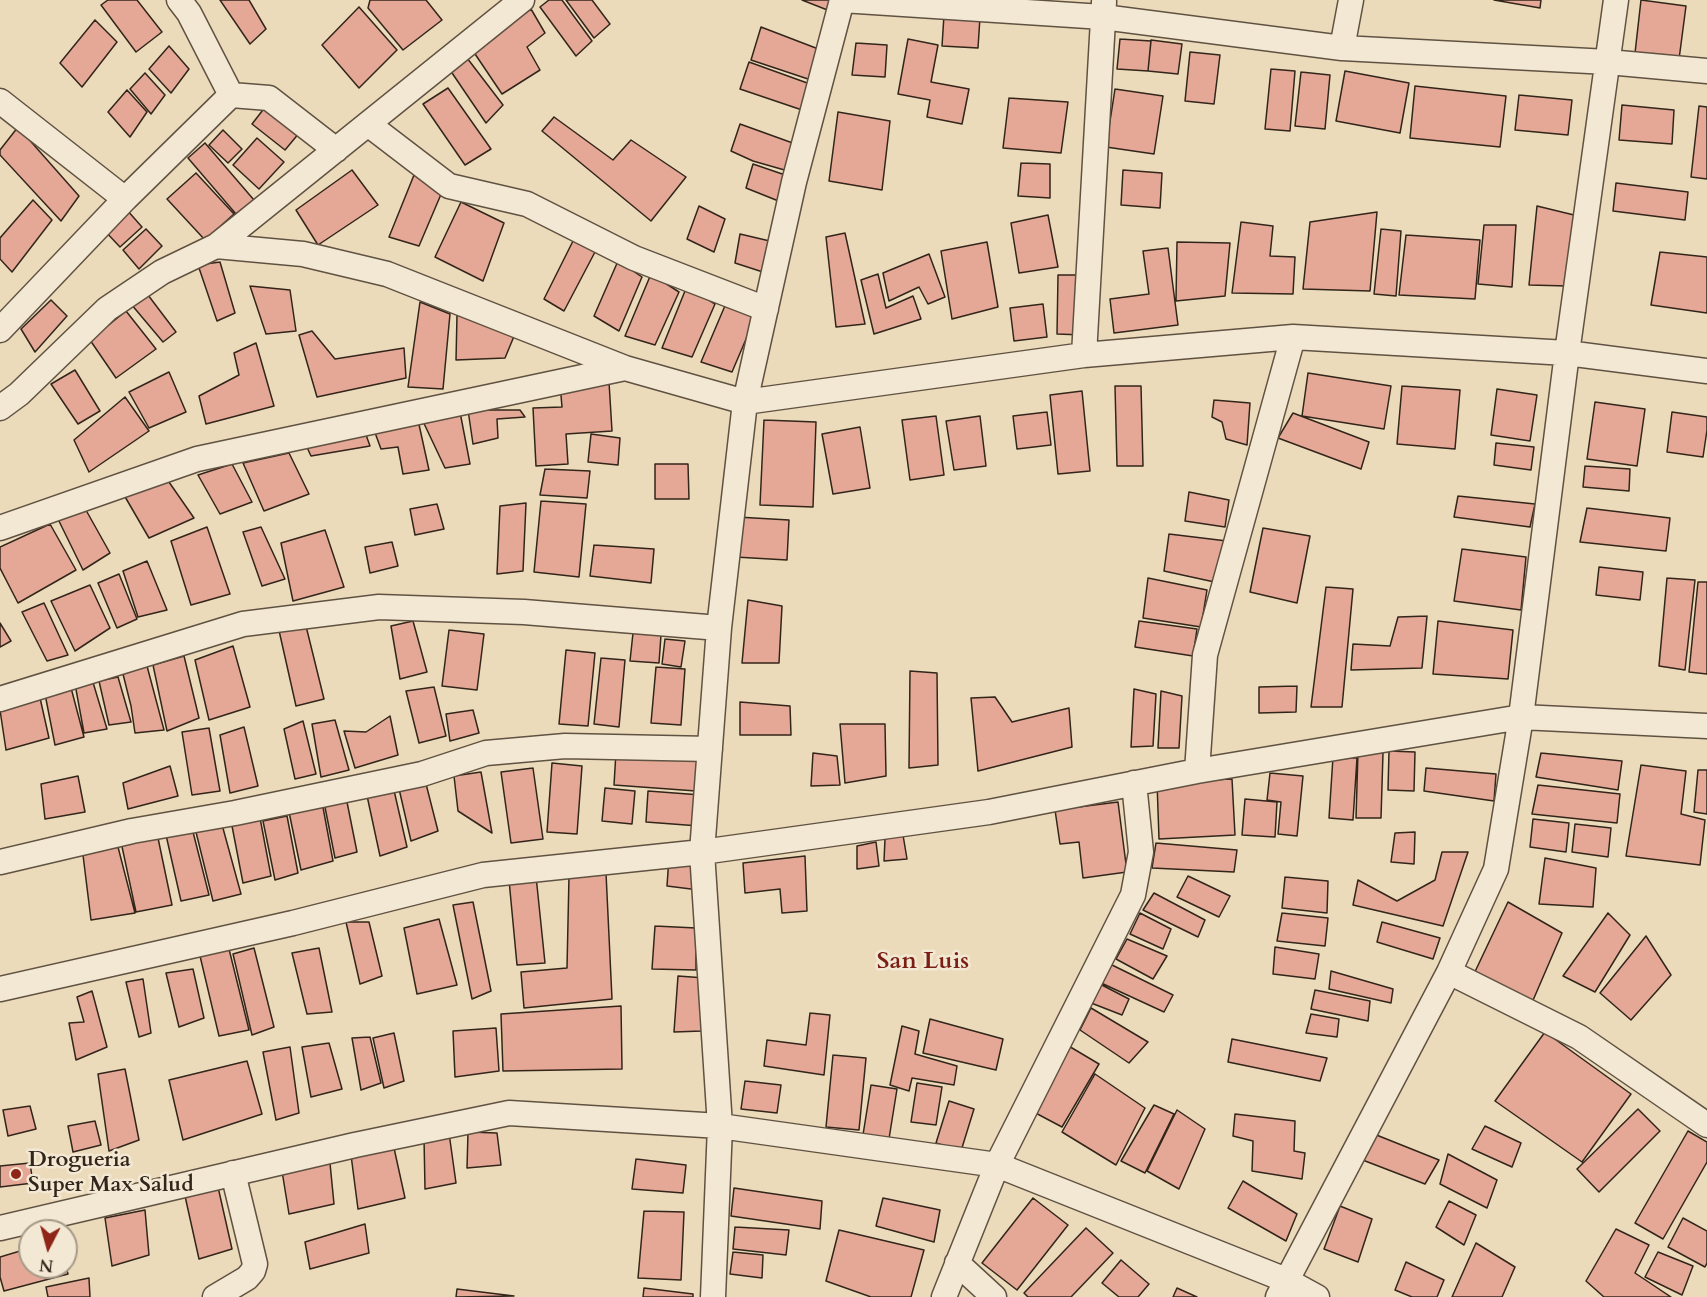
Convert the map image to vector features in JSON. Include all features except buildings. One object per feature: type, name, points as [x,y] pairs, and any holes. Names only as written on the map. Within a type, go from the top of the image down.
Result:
[{"type":"street","points":[[0,408],[19,394],[107,309],[162,272],[216,246],[522,0]]},
{"type":"street","points":[[713,1297],[720,1126],[702,852],[719,628],[745,402],[795,182],[842,0],[1104,8],[1342,48],[1608,62],[1707,71]]},
{"type":"street","points":[[1342,48],[1351,0]]},
{"type":"street","points":[[1282,1288],[1449,972],[1496,869],[1521,717],[1567,353],[1616,0]]},
{"type":"street","points":[[188,4],[231,95]]},
{"type":"street","points":[[1084,355],[1104,8]]},
{"type":"street","points":[[0,330],[125,199],[231,95],[269,98],[336,150]]},
{"type":"street","points":[[0,101],[125,199]]},
{"type":"street","points":[[368,124],[449,186],[527,204],[634,258],[766,309]]},
{"type":"street","points":[[216,246],[303,254],[387,274],[625,368],[745,402],[1084,355],[1293,337],[1567,353],[1707,371]]},
{"type":"street","points":[[1197,771],[1205,655],[1293,337]]},
{"type":"street","points":[[0,528],[197,459],[625,368]]},
{"type":"street","points":[[0,699],[243,624],[379,607],[524,612],[719,628]]},
{"type":"street","points":[[0,989],[293,923],[483,875],[702,852],[988,812],[1197,771],[1521,717],[1707,726]]},
{"type":"street","points":[[0,862],[132,831],[235,813],[422,774],[486,753],[565,746],[710,749]]},
{"type":"street","points":[[944,1297],[997,1165],[1133,895],[1142,852],[1134,783]]},
{"type":"street","points":[[1449,972],[1579,1037],[1707,1125]]},
{"type":"street","points":[[0,1228],[234,1173],[509,1113],[720,1126],[997,1165],[1282,1288],[1317,1297]]},
{"type":"street","points":[[215,1297],[248,1278],[255,1264],[234,1173]]},
{"type":"street","points":[[957,1263],[994,1297]]},
{"type":"place","name":"Drogueria Super Max Salud","points":[[16,1174]]},
{"type":"district","name":"San Luis","points":[[923,962]]}]
